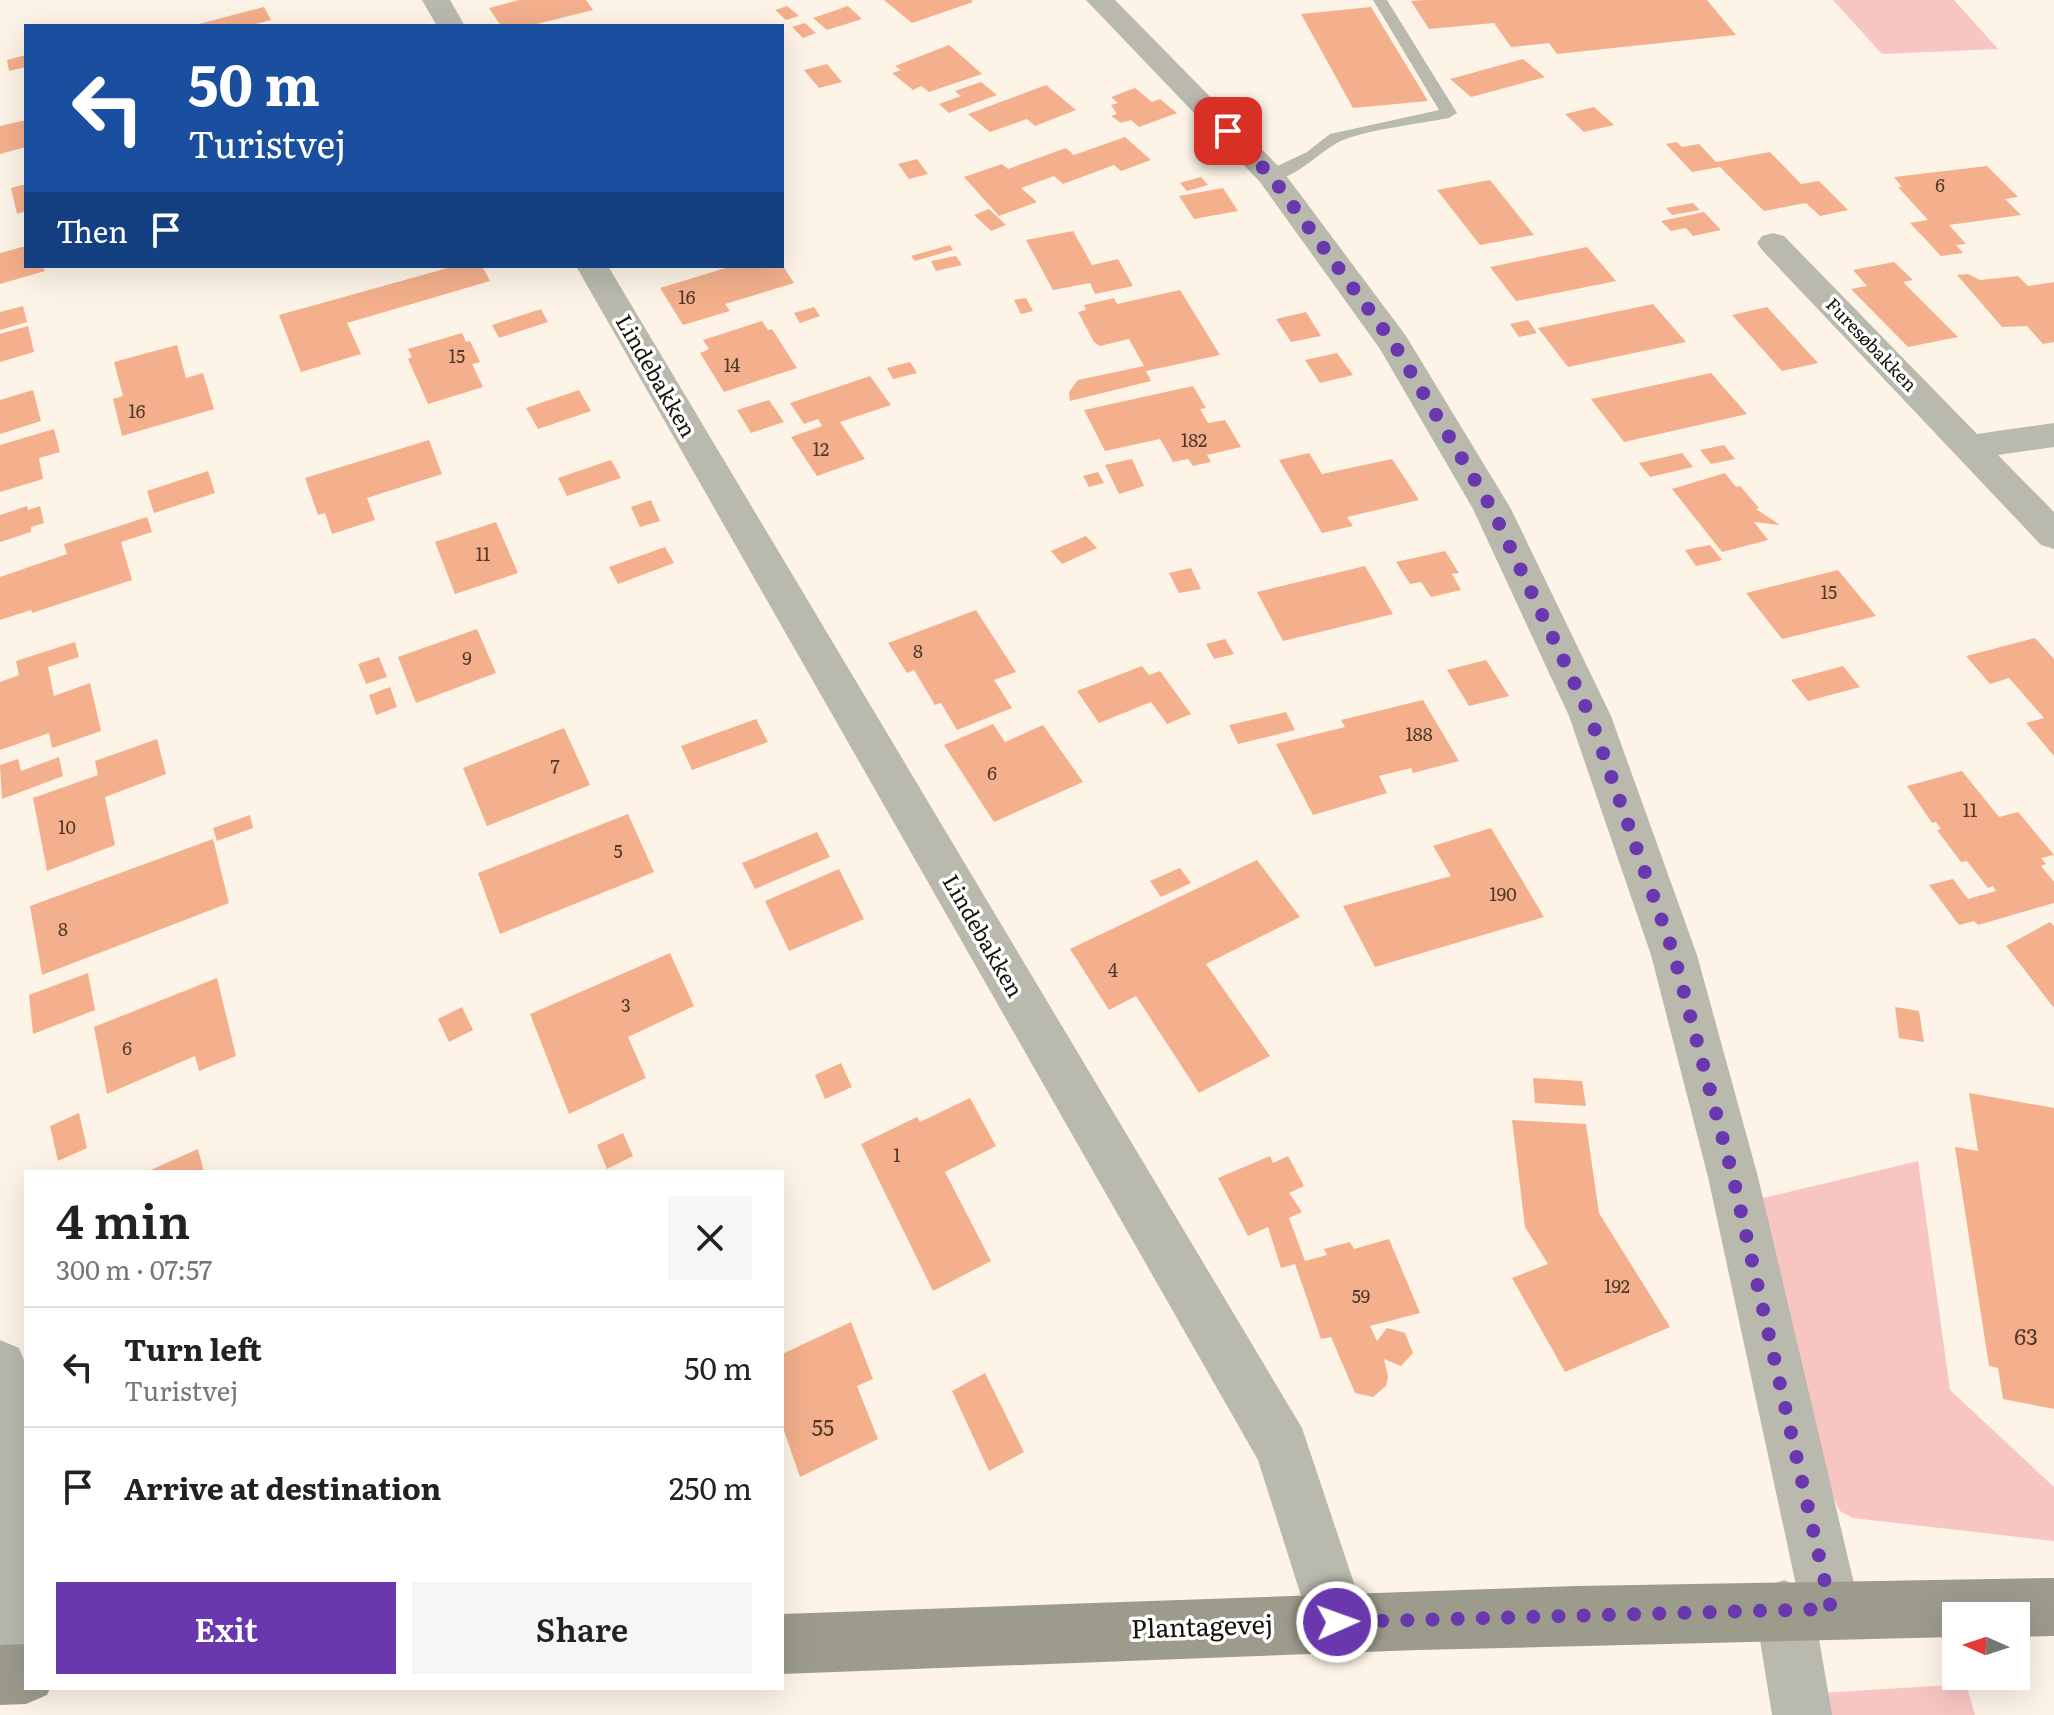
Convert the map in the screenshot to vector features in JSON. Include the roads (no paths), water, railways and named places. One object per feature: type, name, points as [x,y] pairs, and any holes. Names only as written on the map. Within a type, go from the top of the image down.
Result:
[{"type":"street","points":[[436,0],[450,24]]},
{"type":"street","points":[[1100,0],[1271,176],[1402,356],[1492,509],[1590,716],[1674,955],[1733,1177],[1807,1609],[1802,1715]]},
{"type":"street","name":"Furesøbakken","points":[[1773,243],[2054,535]]},
{"type":"street","name":"Lindebakken","points":[[593,268],[1282,1448],[1337,1622]]},
{"type":"street","points":[[1969,447],[2054,435]]},
{"type":"street","points":[[0,1367],[23,1531],[0,1653]]},
{"type":"street","name":"Plantagevej","points":[[784,1644],[1337,1622],[1807,1609],[2054,1607]]},
{"type":"street","points":[[0,1675],[24,1674]]},
{"type":"lane","points":[[1271,176],[1313,155],[1336,137],[1449,113],[1380,0]]}]
